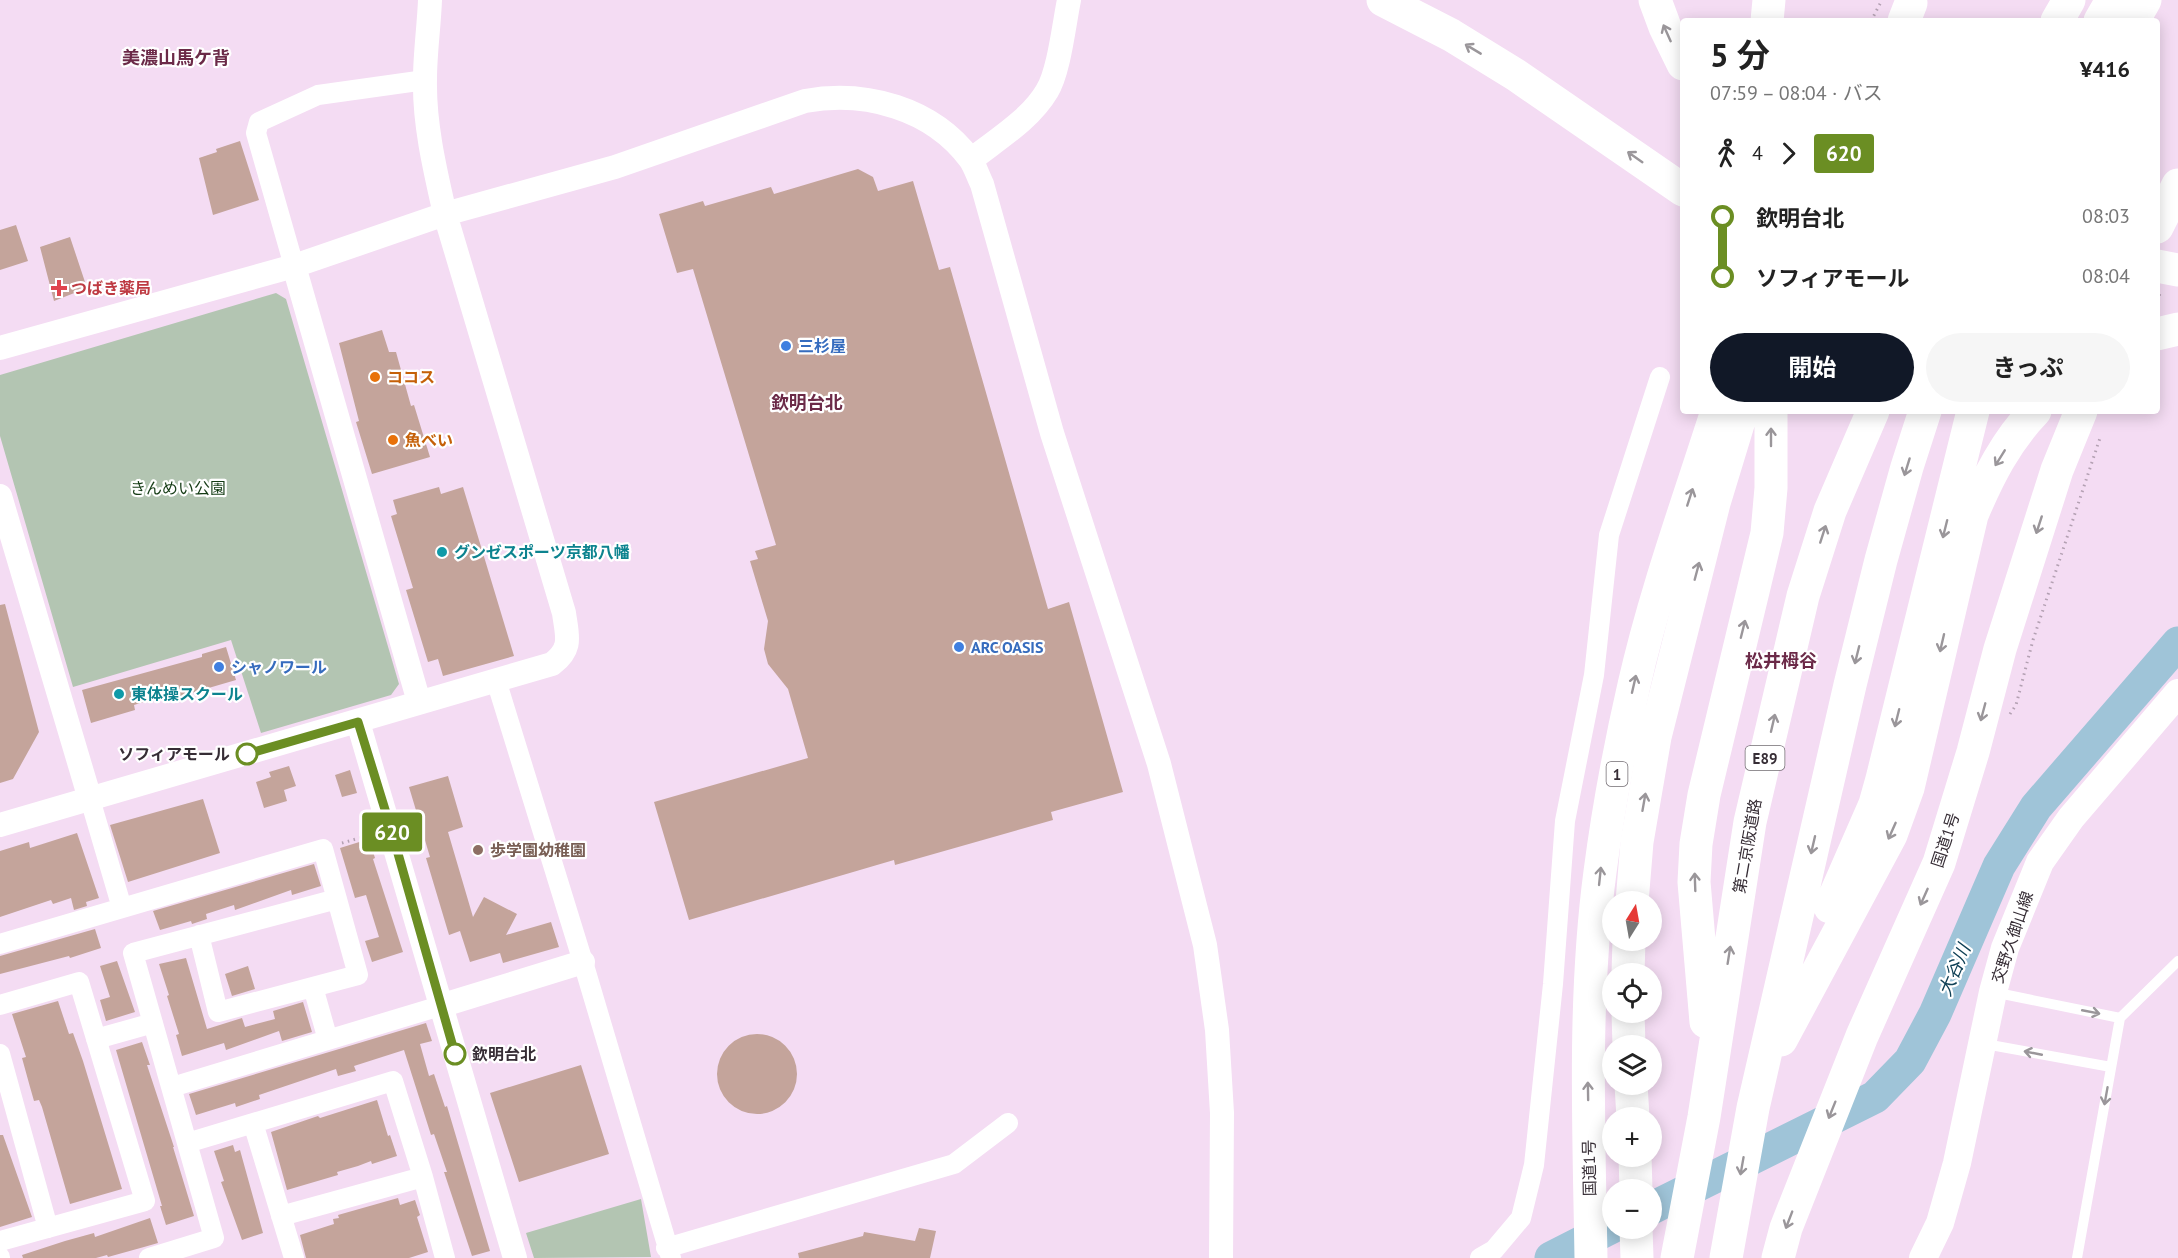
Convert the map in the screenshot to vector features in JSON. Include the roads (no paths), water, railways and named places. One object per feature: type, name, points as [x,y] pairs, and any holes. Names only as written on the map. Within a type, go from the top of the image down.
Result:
[{"type":"highway","points":[[1383,0],[1451,36],[1516,75],[1680,188]]},
{"type":"highway","points":[[1655,0],[1680,58]]},
{"type":"highway","points":[[1767,18],[1769,0]]},
{"type":"highway","points":[[2059,18],[2069,0]]},
{"type":"highway","points":[[2102,18],[2112,0]]},
{"type":"highway","points":[[2160,221],[2178,185]]},
{"type":"highway","points":[[2160,267],[2178,272]]},
{"type":"highway","points":[[2160,274],[2178,272]]},
{"type":"highway","points":[[2160,333],[2178,329]]},
{"type":"highway","name":"国道1号","points":[[1591,1258],[1588,1011],[1600,873],[1634,685],[1658,596],[1716,414]]},
{"type":"highway","points":[[1633,891],[1636,842],[1655,737],[1714,503],[1741,414]]},
{"type":"highway","points":[[1706,1102],[1708,1049],[1694,882],[1696,844],[1704,795],[1767,533],[1772,488],[1771,414]]},
{"type":"highway","name":"第二京阪道路","points":[[1677,1258],[1706,1102],[1750,822],[1803,596],[1830,511],[1872,414]]},
{"type":"highway","points":[[1726,1258],[1752,1108],[1852,674],[1881,560],[1924,414]]},
{"type":"highway","points":[[1773,1020],[1793,990],[1875,804],[1929,595],[1972,414]]},
{"type":"highway","points":[[1763,1061],[1780,1041],[1894,827],[1908,788],[1972,515],[1988,476],[2006,447],[2033,414]]},
{"type":"highway","name":"国道1号","points":[[1778,1258],[1786,1228],[1854,1056],[1939,862],[1973,752],[2000,649],[2057,470],[2080,414]]},
{"type":"highway","points":[[1636,1239],[1637,1258]]},
{"type":"main road","name":"交野久御山線","points":[[1923,1258],[1940,1223],[1957,1163],[1993,992],[2005,948],[2040,862],[2072,818],[2178,693]]},
{"type":"street","points":[[0,825],[552,664],[563,656],[568,642],[564,613],[445,213],[429,133],[425,80],[430,0]]},
{"type":"street","points":[[970,160],[1031,111],[1048,90],[1069,0]]},
{"type":"street","points":[[419,702],[256,133],[259,122],[318,95],[425,80]]},
{"type":"street","points":[[0,348],[294,266],[445,213],[615,167],[787,106],[823,98],[870,100],[894,106],[915,114],[950,138],[970,160],[982,184],[1052,433],[1159,764],[1205,945],[1217,1030],[1222,1113],[1221,1258]]},
{"type":"street","points":[[1480,1258],[1494,1251],[1521,1218],[1534,1165],[1553,984],[1565,821],[1594,675],[1609,535],[1660,377]]},
{"type":"street","points":[[0,496],[122,908]]},
{"type":"street","points":[[496,680],[584,962],[669,1253],[954,1164],[1008,1123]]},
{"type":"street","points":[[358,722],[515,1258]]},
{"type":"street","points":[[0,944],[322,849],[358,975],[218,1012],[199,935]]},
{"type":"street","points":[[149,1258],[214,1238],[133,953],[337,899]]},
{"type":"street","points":[[172,1088],[584,962]]},
{"type":"street","points":[[0,1005],[79,982],[145,1201],[0,1242]]},
{"type":"street","points":[[313,987],[328,1040]]},
{"type":"street","points":[[96,1039],[153,1023]]},
{"type":"street","points":[[0,1054],[48,1228]]},
{"type":"street","points":[[187,1143],[393,1081],[445,1258]]},
{"type":"street","points":[[253,1123],[294,1258]]},
{"type":"street","points":[[281,1216],[423,1177]]},
{"type":"lane","points":[[2077,1258],[2120,1018],[2178,961]]},
{"type":"lane","points":[[1993,992],[2120,1018]]},
{"type":"lane","points":[[1982,1043],[2111,1067]]},
{"type":"waterway","name":"大谷川","points":[[1662,1203],[1875,1097],[1910,1061],[1935,1014],[1999,866],[2036,807],[2178,643]]},
{"type":"waterway","name":"大谷川","points":[[1551,1258],[1602,1232]]},
{"type":"place","name":"つばき薬局","points":[[59,288]]},
{"type":"place","name":"三杉屋","points":[[786,346]]},
{"type":"place","name":"ココス","points":[[375,377]]},
{"type":"place","name":"魚べい","points":[[393,440]]},
{"type":"place","name":"グンゼスポーツ京都八幡","points":[[442,552]]},
{"type":"place","name":"ARC OASIS","points":[[959,647]]},
{"type":"place","name":"シャノワール","points":[[219,667]]},
{"type":"place","name":"東体操スクール","points":[[119,694]]},
{"type":"place","name":"ソフィアモール","points":[[247,754]]},
{"type":"place","name":"歩学園幼稚園","points":[[478,850]]},
{"type":"place","name":"欽明台北","points":[[455,1054]]},
{"type":"district","name":"美濃山馬ケ背","points":[[176,57]]},
{"type":"district","name":"欽明台北","points":[[807,402]]},
{"type":"district","name":"松井栂谷","points":[[1781,660]]},
{"type":"park label","name":"きんめい公園","points":[[178,488]]}]
